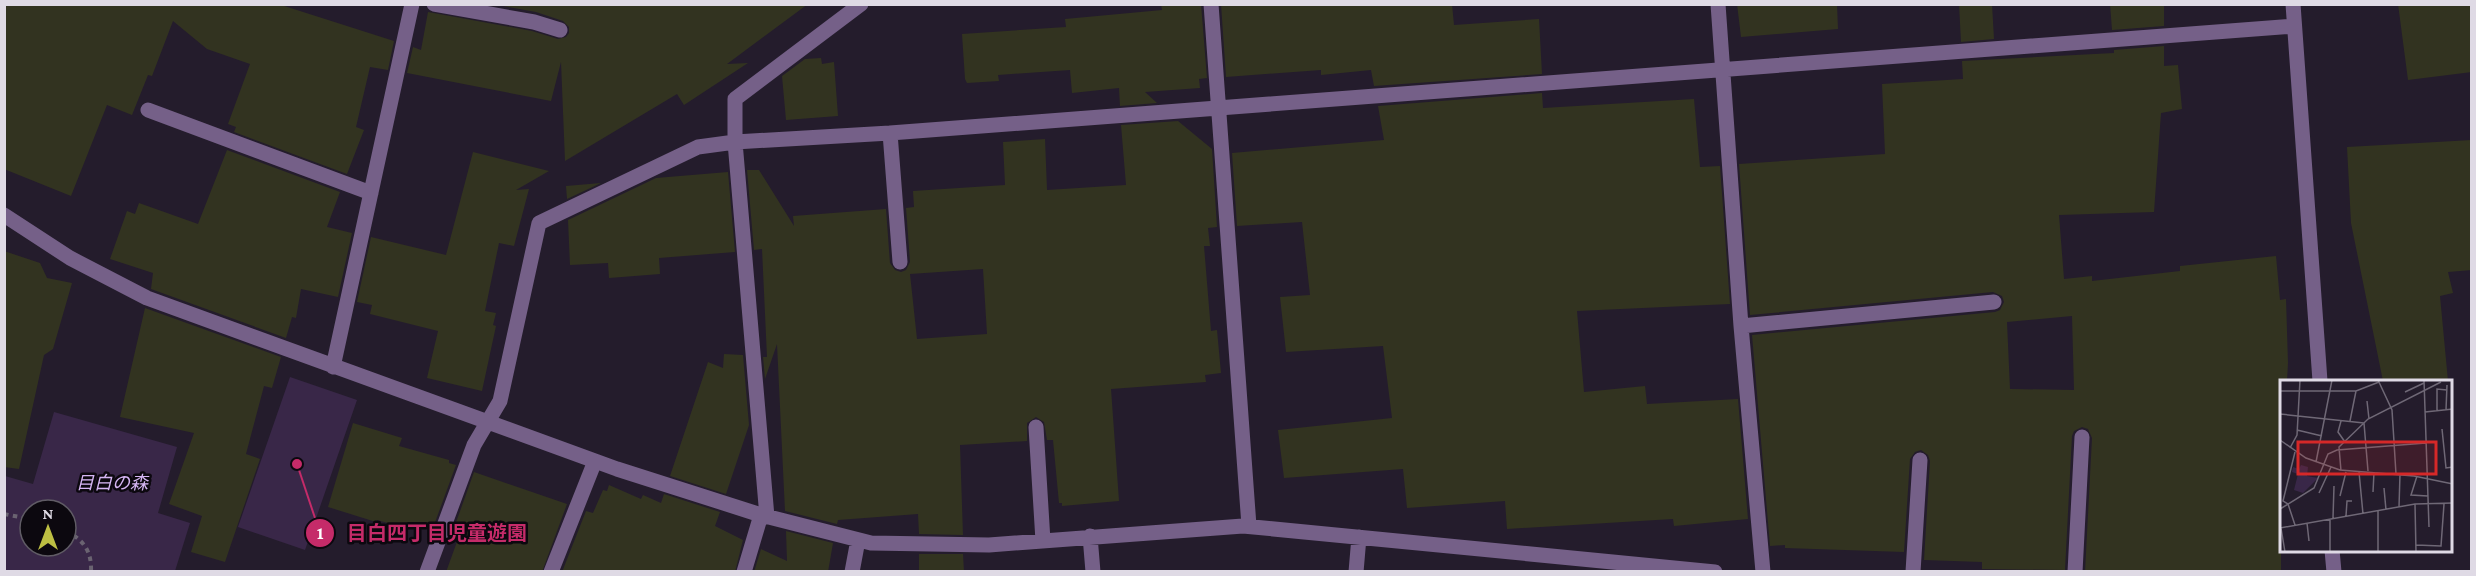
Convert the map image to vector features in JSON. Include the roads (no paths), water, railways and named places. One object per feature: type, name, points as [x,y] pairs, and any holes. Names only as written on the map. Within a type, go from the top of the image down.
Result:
[{"type":"street","points":[[333,367],[412,4]]},
{"type":"street","points":[[434,4],[534,22],[560,30]]},
{"type":"street","points":[[1210,4],[1249,526]]},
{"type":"street","points":[[1718,4],[1741,326],[1763,572]]},
{"type":"street","points":[[2293,4],[2320,380]]},
{"type":"street","points":[[744,572],[764,516],[735,142],[735,99],[854,6]]},
{"type":"street","points":[[427,572],[474,445],[500,401],[539,223],[698,147],[735,142],[890,133],[1218,106],[2294,26]]},
{"type":"street","points":[[148,110],[371,193]]},
{"type":"street","points":[[890,133],[900,262]]},
{"type":"street","points":[[4,214],[70,258],[147,298],[595,461],[764,516],[871,543],[989,545],[1249,526],[1715,572]]},
{"type":"street","points":[[1741,326],[1994,302]]},
{"type":"street","points":[[1036,427],[1043,541]]},
{"type":"street","points":[[2075,572],[2082,436]]},
{"type":"street","points":[[1913,572],[1920,460]]},
{"type":"street","points":[[551,572],[595,461]]},
{"type":"street","points":[[1090,536],[1094,572]]},
{"type":"street","points":[[1356,572],[1359,537]]},
{"type":"street","points":[[852,572],[858,540]]},
{"type":"street","points":[[2332,552],[2334,572]]},
{"type":"place","name":"目白四丁目児童遊園","points":[[297,464]]},
{"type":"park label","name":"目白の森","points":[[112,483]]}]
